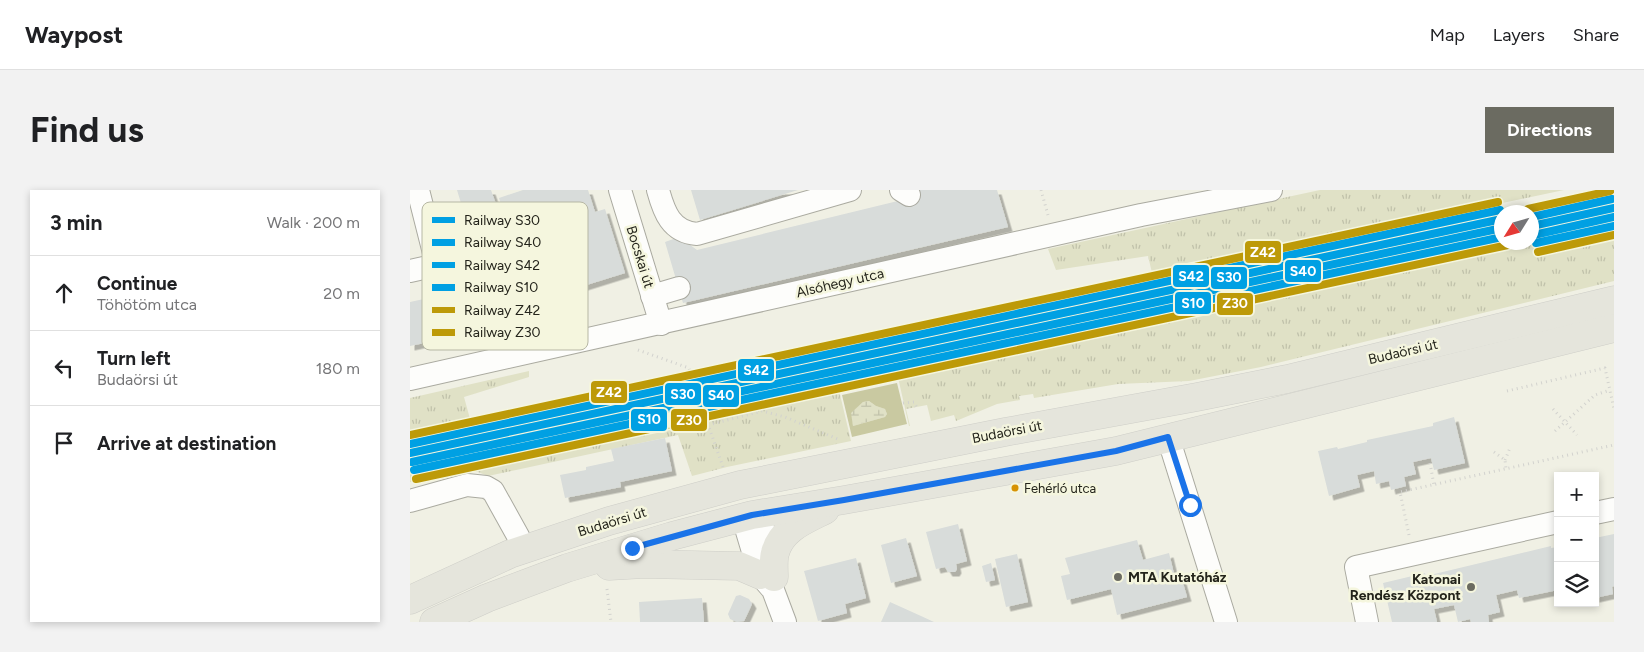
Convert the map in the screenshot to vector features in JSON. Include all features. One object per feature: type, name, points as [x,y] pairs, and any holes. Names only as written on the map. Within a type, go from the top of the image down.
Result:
[{"type":"main road","name":"Budaörsi út","points":[[410,600],[464,574],[524,550],[609,521],[740,485],[1005,432],[1278,381],[1614,300]]},
{"type":"main road","name":"Budaörsi út","points":[[434,622],[488,598],[567,568],[672,536],[753,522],[844,500],[1116,451],[1614,328]]},
{"type":"main road","points":[[753,522],[759,498],[812,470]]},
{"type":"main road","points":[[703,495],[734,503],[753,522]]},
{"type":"main road","points":[[567,568],[644,564],[739,566],[769,581],[775,553],[782,539],[794,526],[844,500]]},
{"type":"street","points":[[418,190],[422,206]]},
{"type":"street","name":"Bocskai út","points":[[620,190],[660,324]]},
{"type":"street","points":[[658,190],[664,211],[670,220],[683,231],[697,234],[850,190]]},
{"type":"street","name":"Alsóhegy utca","points":[[588,340],[1141,215],[1271,190]]},
{"type":"street","points":[[652,296],[679,288]]},
{"type":"street","name":"Alsóhegy utca","points":[[410,380],[544,350]]},
{"type":"street","points":[[1168,437],[1226,622]]},
{"type":"street","points":[[410,501],[468,485],[486,487],[493,491],[524,550]]},
{"type":"street","points":[[1599,512],[1614,509]]},
{"type":"street","points":[[753,522],[769,581],[785,622]]},
{"type":"street","points":[[1367,622],[1356,567],[1554,523]]},
{"type":"path","points":[[1041,190],[1050,222]]},
{"type":"path","points":[[625,332],[629,347],[689,368],[699,413],[705,416],[724,471]]},
{"type":"path","points":[[1508,391],[1605,368],[1614,409]]},
{"type":"path","points":[[1555,431],[1595,395],[1610,390]]},
{"type":"path","points":[[903,403],[914,402],[917,408]]},
{"type":"path","points":[[1553,409],[1577,435]]},
{"type":"path","points":[[708,425],[762,411],[785,417],[843,442]]},
{"type":"path","points":[[1413,554],[1400,492],[1614,445]]},
{"type":"path","points":[[1506,469],[1505,460],[1510,448]]},
{"type":"path","points":[[1494,452],[1505,460]]},
{"type":"path","points":[[1430,463],[1434,485]]},
{"type":"path","points":[[607,584],[611,622]]},
{"type":"green space","points":[[1320,190],[1564,190],[1153,277],[1148,256],[1056,270],[1048,249]]},
{"type":"green space","points":[[1614,221],[1614,281],[1261,367],[1189,381],[1118,384],[1034,398],[1033,394],[1019,396],[1020,400],[997,404],[956,421],[954,415],[931,421],[927,405],[906,409],[909,426],[897,373],[1494,247],[1494,250],[1539,250],[1539,237]]},
{"type":"green space","points":[[529,371],[529,377],[464,397],[472,426],[410,440],[410,398]]},
{"type":"green space","points":[[838,386],[851,441],[692,476],[678,435],[488,476],[473,470],[410,482],[410,469],[550,439],[674,417],[705,416]]},
{"type":"green space","points":[[869,401],[885,409],[887,414],[885,417],[853,426],[850,413],[863,402]]},
{"type":"shaded area","points":[[897,383],[907,424],[852,437],[842,395]],"holes":[[[869,401],[885,409],[887,414],[885,417],[853,426],[851,413],[863,402]]]},
{"type":"building","points":[[457,190],[491,190],[495,202],[461,202]]},
{"type":"building","points":[[523,190],[588,190],[595,212],[605,209],[625,273],[588,285],[588,202],[500,202],[499,198]]},
{"type":"building","points":[[691,190],[798,190],[700,220]]},
{"type":"building","points":[[912,190],[997,190],[1008,227],[683,303],[665,242],[679,237],[697,250],[906,199]]},
{"type":"building","points":[[422,299],[422,343],[410,346],[410,302]]},
{"type":"building","points":[[1454,417],[1465,463],[1434,470],[1431,458],[1413,462],[1416,474],[1404,477],[1406,486],[1391,490],[1389,481],[1376,484],[1374,471],[1357,475],[1360,487],[1329,496],[1318,451],[1337,447],[1338,449],[1367,442],[1367,440],[1433,426],[1433,423]]},
{"type":"building","points":[[665,438],[672,471],[620,482],[621,487],[565,498],[560,475],[586,470],[586,467],[614,461],[611,449]]},
{"type":"building","points":[[958,524],[967,561],[956,564],[957,569],[955,572],[948,572],[945,567],[936,569],[926,532]]},
{"type":"building","points":[[1614,534],[1613,594],[1599,597],[1599,562],[1599,537]]},
{"type":"building","points":[[906,538],[917,576],[891,583],[881,545]]},
{"type":"building","name":"MTA Kutatóház","points":[[1137,540],[1143,560],[1169,553],[1175,578],[1181,576],[1187,597],[1117,615],[1111,589],[1067,600],[1061,576],[1070,574],[1065,558]]},
{"type":"building","name":"Katonai Rendész Központ","points":[[1551,546],[1551,548],[1554,548],[1554,591],[1519,598],[1517,590],[1496,595],[1500,612],[1488,615],[1489,622],[1471,622],[1470,619],[1458,622],[1454,605],[1434,609],[1437,622],[1392,622],[1383,583],[1425,573],[1426,576]]},
{"type":"building","points":[[1017,554],[1028,602],[1006,607],[995,559]]},
{"type":"building","points":[[856,558],[866,598],[845,604],[847,613],[818,621],[804,571]]},
{"type":"building","points":[[991,563],[995,580],[986,582],[982,566]]},
{"type":"building","points":[[740,595],[749,599],[752,604],[744,621],[737,622],[730,619],[728,614],[736,596]]},
{"type":"building","points":[[702,598],[704,622],[640,622],[639,602]]},
{"type":"building","points":[[890,602],[921,616],[934,622],[881,622]]},
{"type":"rail line","name":"Z42","points":[[1539,207],[1610,191]]},
{"type":"rail line","name":"S42","points":[[1539,215],[1612,199]]},
{"type":"rail line","name":"Z42","points":[[410,435],[1498,202]]},
{"type":"rail line","name":"S30","points":[[1539,224],[1614,208]]},
{"type":"rail line","name":"S42","points":[[410,444],[1494,211]]},
{"type":"rail line","name":"S40","points":[[1539,234],[1614,217]]},
{"type":"rail line","name":"S30","points":[[410,453],[1494,221]]},
{"type":"rail line","name":"S10","points":[[1539,242],[1614,226]]},
{"type":"rail line","name":"S40","points":[[412,462],[1494,230]]},
{"type":"rail line","name":"Z30","points":[[1538,252],[1614,235]]},
{"type":"rail line","name":"S10","points":[[414,470],[1494,239]]},
{"type":"rail line","name":"Z30","points":[[416,479],[1494,248]]},
{"type":"place","name":"Fehérló utca","points":[[1015,488]]},
{"type":"place","name":"MTA Kutatóház","points":[[1118,577]]},
{"type":"place","name":"Katonai Rendész Központ","points":[[1471,587]]},
{"type":"route","points":[[632,548],[752,515],[934,485],[1116,451],[1168,437],[1190,505]]}]
